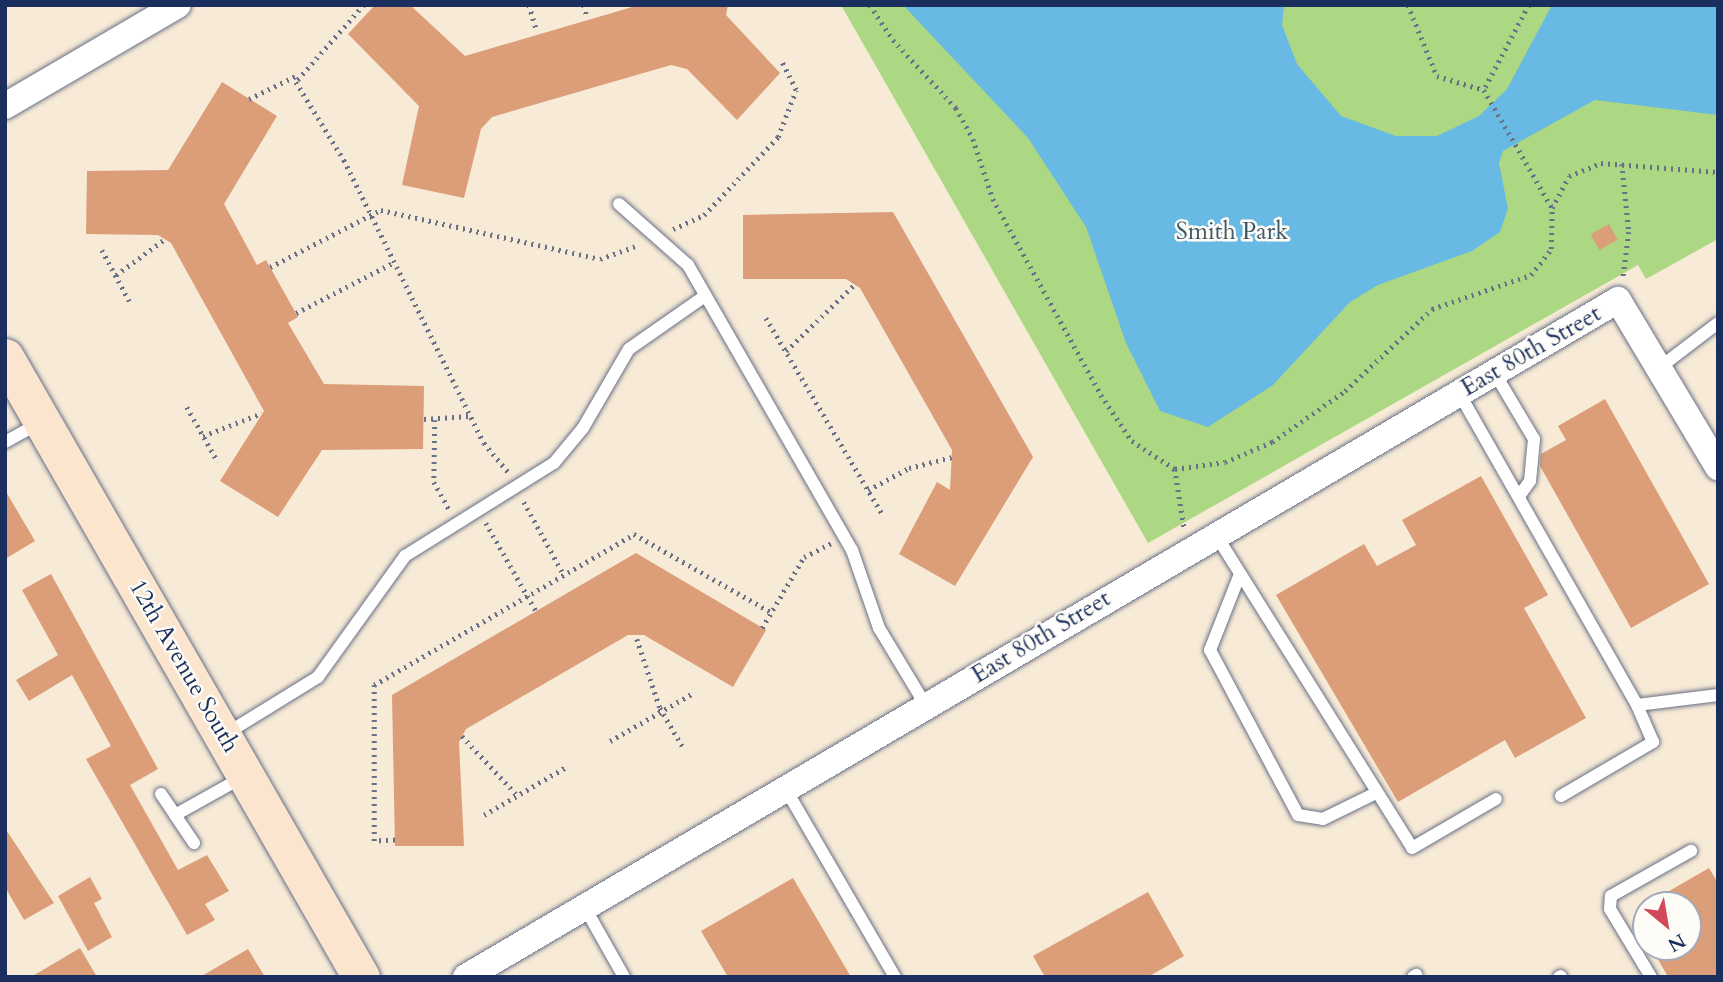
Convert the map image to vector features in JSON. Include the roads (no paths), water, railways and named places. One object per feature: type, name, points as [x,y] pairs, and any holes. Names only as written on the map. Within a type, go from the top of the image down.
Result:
[{"type":"street","points":[[5,106],[178,5]]},
{"type":"street","name":"East 80th Street","points":[[466,977],[1618,300],[1659,368]]},
{"type":"street","name":"12th Avenue South","points":[[5,357],[361,977]]},
{"type":"street","points":[[1659,368],[1718,467]]},
{"type":"lane","points":[[619,204],[688,265],[844,536],[879,628],[926,706]]},
{"type":"lane","points":[[224,735],[318,677],[387,573],[457,523],[517,489],[569,446],[629,349],[705,296]]},
{"type":"lane","points":[[1659,368],[1718,323]]},
{"type":"lane","points":[[1494,372],[1534,439],[1530,481],[1519,496]]},
{"type":"lane","points":[[1459,393],[1637,705],[1653,742],[1561,796]]},
{"type":"lane","points":[[5,442],[43,421]]},
{"type":"lane","points":[[1216,534],[1374,794],[1412,848],[1496,799]]},
{"type":"lane","points":[[1240,574],[1210,650],[1298,815],[1323,819],[1374,794]]},
{"type":"lane","points":[[1637,705],[1718,695]]},
{"type":"lane","points":[[175,815],[246,775]]},
{"type":"lane","points":[[785,788],[895,977]]},
{"type":"lane","points":[[162,794],[194,843]]},
{"type":"lane","points":[[1651,977],[1610,909],[1611,896],[1691,851]]},
{"type":"lane","points":[[584,906],[624,977]]},
{"type":"water","points":[[903,5],[1284,5],[1282,25],[1297,64],[1341,116],[1396,136],[1437,136],[1479,116],[1507,89],[1552,5],[1718,5],[1718,115],[1595,100],[1503,151],[1499,163],[1508,209],[1500,232],[1472,251],[1378,285],[1350,302],[1273,385],[1208,427],[1160,411],[1126,343],[1086,227],[1028,138]]},
{"type":"park label","name":"Smith Park","points":[[1232,232]]}]
